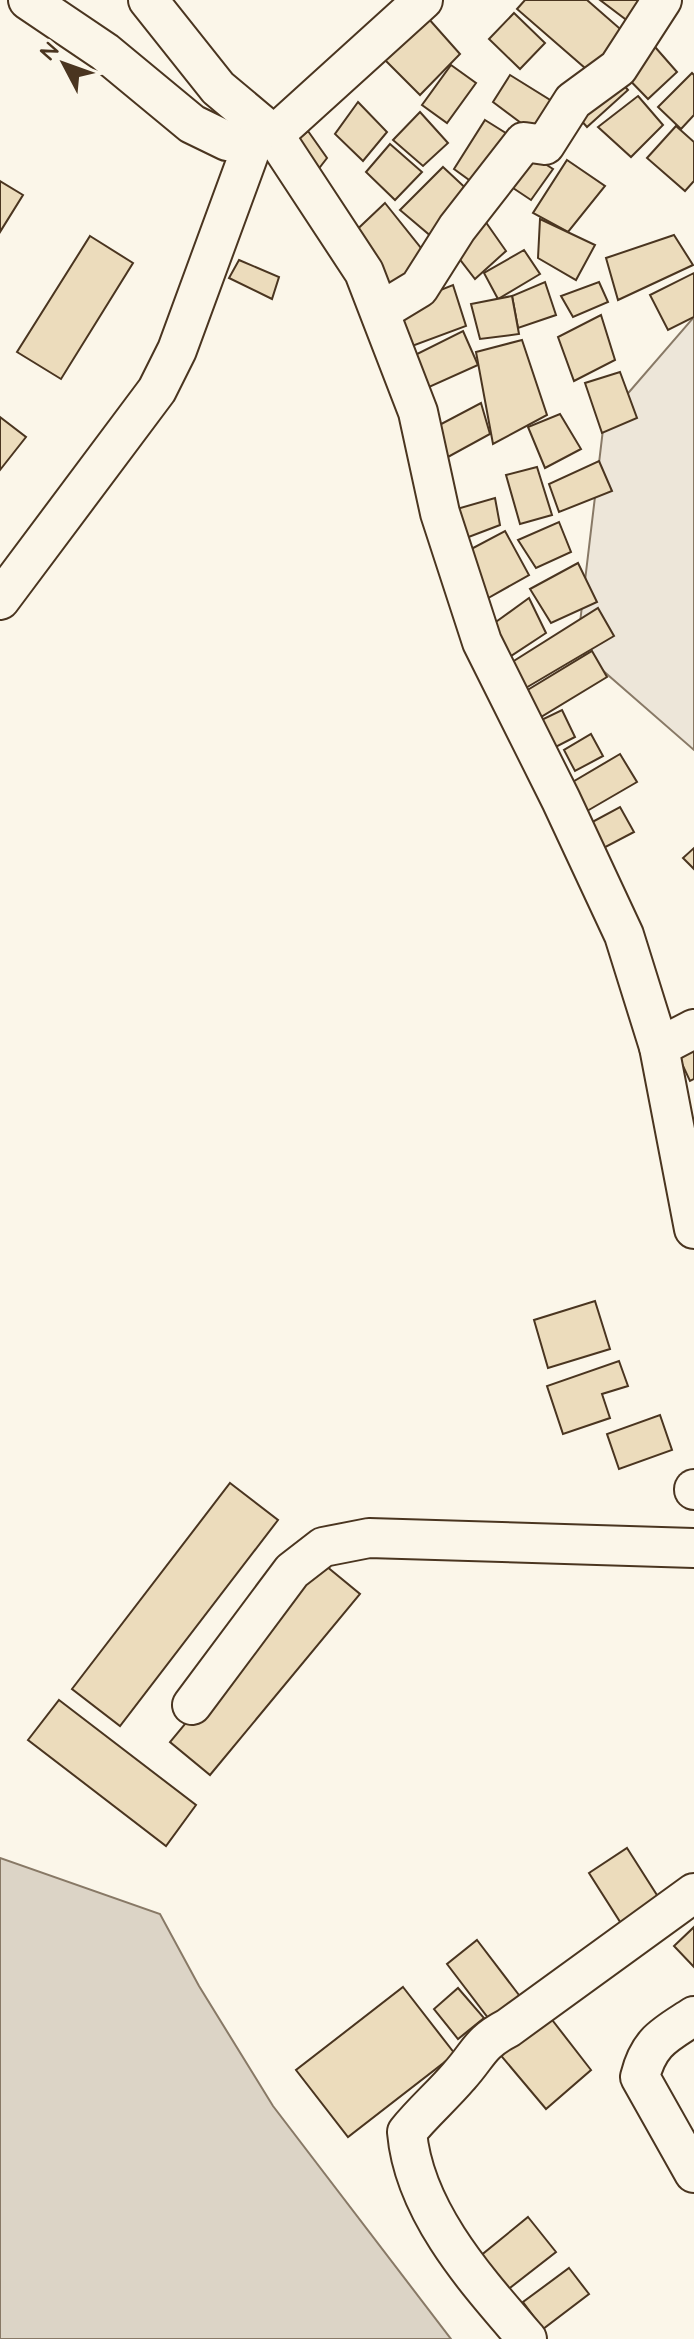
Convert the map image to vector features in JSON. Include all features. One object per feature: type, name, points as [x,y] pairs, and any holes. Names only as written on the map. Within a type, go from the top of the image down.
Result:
[{"type":"street","points":[[0,16],[11,0]]},
{"type":"street","points":[[28,0],[105,52],[192,124],[227,141],[264,139]]},
{"type":"street","points":[[148,0],[218,88],[264,139],[364,272],[418,412],[440,513],[482,642],[624,935],[659,1047],[694,1229]]},
{"type":"street","points":[[0,600],[157,390],[177,350],[264,139],[423,0]]},
{"type":"street","points":[[381,311],[419,288],[457,228],[524,142],[545,145],[573,101],[618,68],[662,0]]},
{"type":"street","points":[[659,1047],[694,1029]]},
{"type":"street","points":[[192,1705],[292,1571],[323,1547],[369,1538],[481,1544],[694,1548]]},
{"type":"street","points":[[527,2339],[474,2278],[422,2195],[409,2158],[407,2132],[428,2106],[459,2077],[487,2039],[508,2028],[694,1893]]},
{"type":"street","points":[[694,2016],[658,2040],[645,2057],[640,2077],[694,2173]]},
{"type":"shaded area","points":[[694,317],[694,750],[577,648],[604,421]]},
{"type":"shaded area","points":[[0,1858],[160,1914],[199,1986],[273,2106],[451,2339],[0,2339]]},
{"type":"building","points":[[525,0],[587,0],[634,41],[600,81],[517,9]]},
{"type":"building","points":[[600,0],[659,0],[641,31]]},
{"type":"building","points":[[420,9],[460,54],[420,95],[376,51]]},
{"type":"building","points":[[514,13],[545,43],[520,69],[489,39]]},
{"type":"building","points":[[641,31],[677,72],[648,99],[618,68]]},
{"type":"building","points":[[451,65],[476,83],[447,123],[422,105]]},
{"type":"building","points":[[612,72],[628,90],[587,127],[571,109]]},
{"type":"building","points":[[692,73],[694,115],[681,129],[658,107]]},
{"type":"building","points":[[510,75],[563,108],[537,135],[493,102]]},
{"type":"building","points":[[638,96],[663,125],[631,157],[598,127]]},
{"type":"building","points":[[358,102],[387,132],[363,161],[335,134]]},
{"type":"building","points":[[420,112],[448,143],[423,166],[393,140]]},
{"type":"building","points":[[485,120],[517,140],[483,190],[454,169]]},
{"type":"building","points":[[676,126],[694,142],[694,181],[685,191],[647,158]]},
{"type":"building","points":[[308,131],[327,158],[310,180],[289,147]]},
{"type":"building","points":[[390,144],[422,172],[395,200],[366,172]]},
{"type":"building","points":[[523,150],[553,169],[531,200],[504,182]]},
{"type":"building","points":[[567,160],[605,186],[568,232],[533,213]]},
{"type":"building","points":[[443,167],[472,194],[432,237],[400,210]]},
{"type":"building","points":[[0,181],[23,195],[0,232]]},
{"type":"building","points":[[385,203],[429,258],[387,302],[346,240]]},
{"type":"building","points":[[540,219],[595,245],[576,280],[538,258]]},
{"type":"building","points":[[485,221],[506,251],[475,279],[451,248]]},
{"type":"building","points":[[674,235],[693,265],[618,300],[606,258]]},
{"type":"building","points":[[90,236],[133,263],[61,379],[17,352]]},
{"type":"building","points":[[524,250],[540,274],[498,299],[484,273]]},
{"type":"building","points":[[239,260],[279,277],[272,299],[229,278]]},
{"type":"building","points":[[694,273],[694,317],[668,330],[650,295]]},
{"type":"building","points":[[545,282],[556,315],[518,328],[512,296]]},
{"type":"building","points":[[599,282],[608,302],[573,317],[561,296]]},
{"type":"building","points":[[453,285],[466,326],[404,349],[390,310]]},
{"type":"building","points":[[512,296],[519,334],[480,339],[471,304]]},
{"type":"building","points":[[601,315],[615,360],[574,381],[558,337]]},
{"type":"building","points":[[463,331],[478,365],[418,392],[405,360]]},
{"type":"building","points":[[522,340],[547,415],[493,444],[476,352]]},
{"type":"building","points":[[620,372],[637,418],[602,433],[585,383]]},
{"type":"building","points":[[481,403],[490,434],[437,463],[426,432]]},
{"type":"building","points":[[560,414],[581,449],[545,468],[528,427]]},
{"type":"building","points":[[0,417],[26,437],[0,470]]},
{"type":"building","points":[[599,461],[612,491],[559,512],[549,484]]},
{"type":"building","points":[[537,467],[552,515],[520,524],[506,475]]},
{"type":"building","points":[[495,498],[500,525],[453,543],[443,513]]},
{"type":"building","points":[[559,522],[571,552],[536,568],[518,540]]},
{"type":"building","points":[[505,531],[529,575],[483,601],[458,556]]},
{"type":"building","points":[[578,563],[597,602],[551,623],[530,589]]},
{"type":"building","points":[[529,598],[546,633],[508,658],[493,624]]},
{"type":"building","points":[[598,608],[614,636],[524,689],[509,664]]},
{"type":"building","points":[[592,651],[607,677],[531,723],[516,697]]},
{"type":"building","points":[[562,710],[575,737],[544,753],[531,725]]},
{"type":"building","points":[[591,734],[603,756],[575,771],[564,750]]},
{"type":"building","points":[[620,754],[637,782],[575,818],[559,790]]},
{"type":"building","points":[[620,807],[634,832],[596,852],[583,827]]},
{"type":"building","points":[[694,848],[694,869],[683,858]]},
{"type":"building","points":[[694,1042],[694,1079],[690,1081],[676,1051]]},
{"type":"building","points":[[595,1301],[610,1349],[548,1368],[534,1320]]},
{"type":"building","points":[[619,1361],[628,1386],[602,1394],[610,1418],[563,1434],[547,1386]]},
{"type":"building","points":[[660,1415],[672,1450],[619,1469],[607,1434]]},
{"type":"building","points":[[230,1483],[278,1520],[120,1726],[72,1689]]},
{"type":"building","points":[[320,1561],[360,1594],[210,1775],[170,1742]]},
{"type":"building","points":[[59,1700],[196,1805],[166,1846],[28,1740]]},
{"type":"building","points":[[627,1848],[662,1903],[624,1928],[589,1873]]},
{"type":"building","points":[[694,1927],[694,1967],[674,1946]]},
{"type":"building","points":[[477,1940],[522,1999],[492,2023],[447,1964]]},
{"type":"building","points":[[403,1987],[455,2054],[348,2137],[296,2070]]},
{"type":"building","points":[[458,1988],[484,2018],[458,2039],[434,2009]]},
{"type":"building","points":[[539,2003],[591,2070],[546,2109],[487,2039]]},
{"type":"building","points":[[528,2217],[556,2252],[506,2291],[479,2257]]},
{"type":"building","points":[[569,2268],[589,2294],[543,2329],[523,2302]]}]
